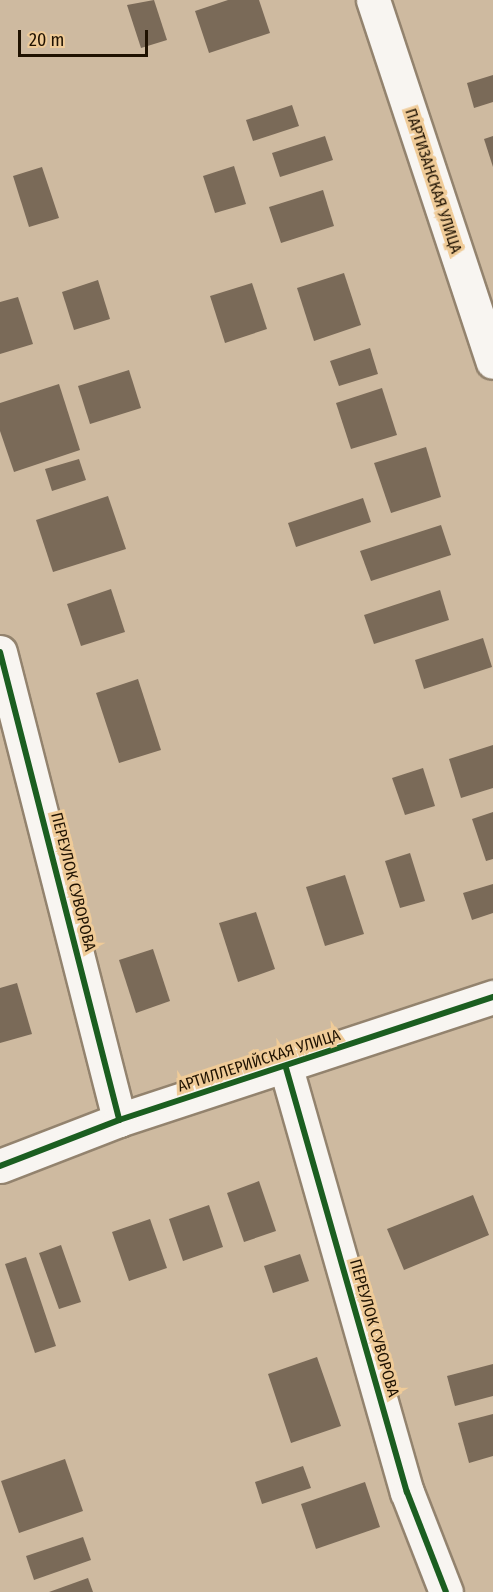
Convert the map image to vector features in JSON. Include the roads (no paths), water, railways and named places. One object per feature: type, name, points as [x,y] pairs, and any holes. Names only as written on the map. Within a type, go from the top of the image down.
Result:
[{"type":"street","name":"ПАРТИЗАНСКАЯ УЛИЦА","points":[[373,0],[493,362]]},
{"type":"street","name":"ПЕРЕУЛОК СУВОРОВА","points":[[0,652],[119,1120]]},
{"type":"street","name":"АРТИЛЛЕРИЙСКАЯ УЛИЦА","points":[[0,1166],[119,1120],[286,1068],[493,997]]},
{"type":"street","name":"ПЕРЕУЛОК СУВОРОВА","points":[[286,1068],[407,1492],[446,1592]]}]
